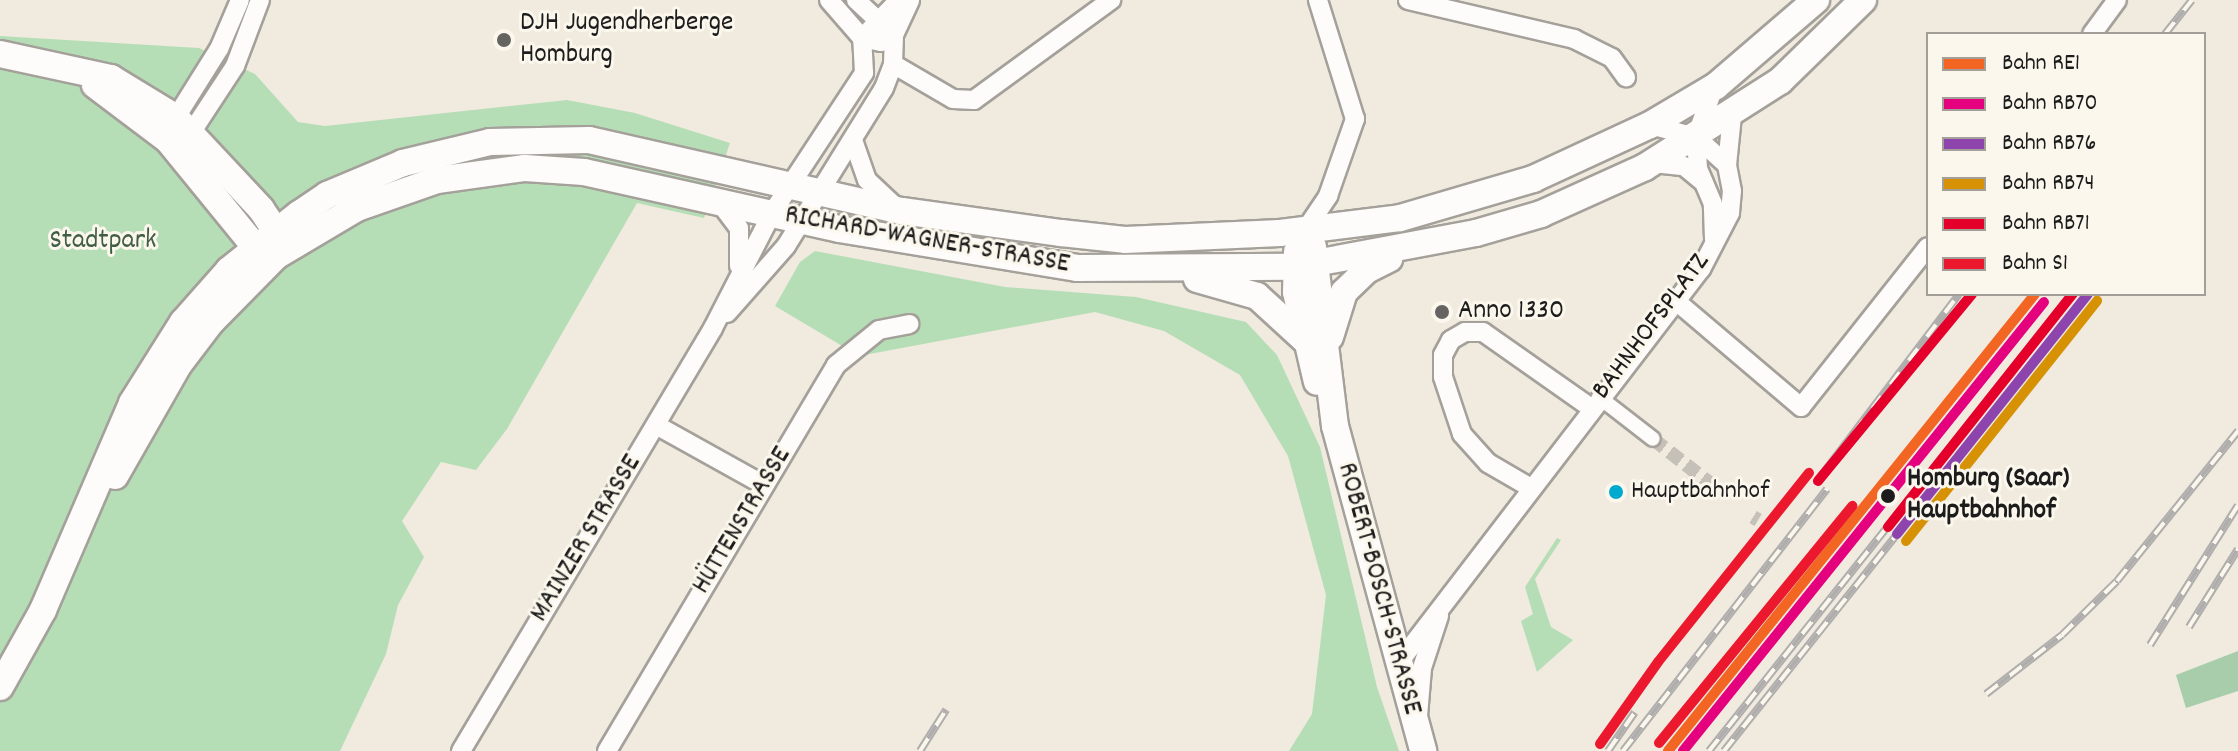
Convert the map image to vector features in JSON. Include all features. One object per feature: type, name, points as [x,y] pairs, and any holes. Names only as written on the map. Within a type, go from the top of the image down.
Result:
[{"type":"main road","name":"RICHARD-WAGNER-STRASSE","points":[[270,245],[327,195],[403,163],[514,139],[589,140],[791,183],[902,211],[1125,240],[1306,229],[1400,218],[1459,204],[1533,179],[1650,125],[1714,87],[1816,0]]},
{"type":"main road","name":"RICHARD-WAGNER-STRASSE","points":[[270,245],[357,208],[437,180],[482,172],[584,172],[715,198],[803,221],[1021,261],[1165,271],[1305,265],[1411,249],[1541,214],[1653,163],[1732,116],[1822,45],[1863,0]]},
{"type":"main road","points":[[0,54],[68,70],[178,130],[270,245],[179,364],[0,687]]},
{"type":"main road","name":"ROBERT-BOSCH-STRASSE","points":[[1306,229],[1305,340],[1335,426],[1396,666],[1420,741]]},
{"type":"main road","points":[[1329,372],[1332,321],[1344,292],[1367,270],[1411,249]]},
{"type":"main road","name":"ROBERT-BOSCH-STRASSE","points":[[1305,265],[1329,372],[1335,426]]},
{"type":"main road","points":[[1165,271],[1257,296],[1305,340]]},
{"type":"street","points":[[178,130],[240,0]]},
{"type":"street","points":[[178,130],[235,66],[260,0]]},
{"type":"street","points":[[829,0],[862,38],[881,42],[894,35],[856,0]]},
{"type":"street","points":[[862,38],[899,0]]},
{"type":"street","name":"MAINZER STRASSE","points":[[713,328],[803,221],[853,140],[893,64],[894,35],[910,0]]},
{"type":"street","points":[[893,64],[953,99],[974,100],[1111,0]]},
{"type":"street","points":[[1306,229],[1328,196],[1351,143],[1353,105],[1318,0]]},
{"type":"street","points":[[1408,0],[1574,39],[1612,58],[1626,77]]},
{"type":"street","points":[[2093,32],[2117,0]]},
{"type":"street","name":"MAINZER STRASSE","points":[[461,751],[713,328],[772,213],[864,73],[862,38]]},
{"type":"street","name":"BAHNHOFSPLATZ","points":[[1713,246],[1715,215],[1704,183],[1696,137],[1714,87]]},
{"type":"street","name":"BAHNHOFSPLATZ","points":[[1396,666],[1676,301],[1713,246],[1732,199],[1727,165],[1732,116]]},
{"type":"street","points":[[1650,125],[1696,137],[1727,165]]},
{"type":"street","points":[[853,140],[867,180],[902,211]]},
{"type":"street","points":[[1653,163],[1684,166],[1704,183]]},
{"type":"street","name":"MAINZER STRASSE","points":[[715,198],[739,228],[737,278]]},
{"type":"street","points":[[1676,301],[1801,407],[1926,250]]},
{"type":"street","name":"HÜTTENSTRASSE","points":[[607,751],[836,365],[879,330],[909,324]]},
{"type":"street","name":"BAHNHOFSPLATZ","points":[[1531,488],[1488,463],[1462,434],[1443,377],[1443,355],[1451,340],[1465,332],[1483,332],[1595,403]]},
{"type":"street","points":[[1595,403],[1653,439]]},
{"type":"street","points":[[656,425],[764,485]]},
{"type":"street","points":[[1420,741],[1425,653],[1442,607]]},
{"type":"green space","name":"Stadtpark","points":[[0,36],[199,48],[255,74],[298,122],[325,126],[567,100],[635,113],[730,143],[704,218],[637,203],[507,429],[476,470],[441,462],[402,521],[424,557],[398,605],[386,654],[340,751],[0,751]]},
{"type":"green space","points":[[815,251],[1005,287],[1136,297],[1246,322],[1277,355],[1320,447],[1377,687],[1399,751],[1289,751],[1312,714],[1326,595],[1288,456],[1240,375],[1164,331],[1095,312],[859,356],[775,306],[800,262]]},
{"type":"green space","points":[[1557,538],[1561,540],[1535,579],[1551,627],[1573,640],[1537,672],[1521,621],[1533,614],[1525,587]]},
{"type":"green space","points":[[2238,651],[2238,691],[2186,708],[2176,675]]},
{"type":"tunnel","points":[[1653,439],[1711,484]]},
{"type":"tunnel","points":[[1753,517],[1758,520]]},
{"type":"railway","points":[[2167,32],[2192,0]]},
{"type":"railway","points":[[1818,480],[1957,296]]},
{"type":"railway","points":[[1986,694],[2062,635],[2117,581],[2238,431]]},
{"type":"railway","points":[[1623,751],[1827,489]]},
{"type":"railway","points":[[2150,645],[2238,505]]},
{"type":"railway","points":[[1709,751],[1887,527]]},
{"type":"railway","points":[[1724,751],[1897,534]]},
{"type":"railway","points":[[2189,627],[2238,549]]},
{"type":"railway","points":[[920,751],[946,710]]},
{"type":"railway","points":[[1608,751],[1635,712]]},
{"type":"rail line","name":"RB71","points":[[1818,481],[1970,296]]},
{"type":"rail line","name":"RE1","points":[[1668,751],[2033,296]]},
{"type":"rail line","name":"RB71","points":[[1888,527],[2071,296]]},
{"type":"rail line","name":"RB76","points":[[1897,534],[2086,296]]},
{"type":"rail line","name":"RB74","points":[[1906,541],[2097,301]]},
{"type":"rail line","name":"RB70","points":[[1683,751],[2044,302]]},
{"type":"rail line","name":"S1","points":[[1600,744],[1658,662],[1809,473]]},
{"type":"rail line","name":"S1","points":[[1659,743],[1852,506]]},
{"type":"place","name":"DJH Jugendherberge Homburg","points":[[504,40]]},
{"type":"place","name":"Anno 1330","points":[[1442,312]]},
{"type":"place","name":"Hauptbahnhof","points":[[1616,492]]},
{"type":"place","name":"Homburg (Saar) Hauptbahnhof","points":[[1888,496]]}]
